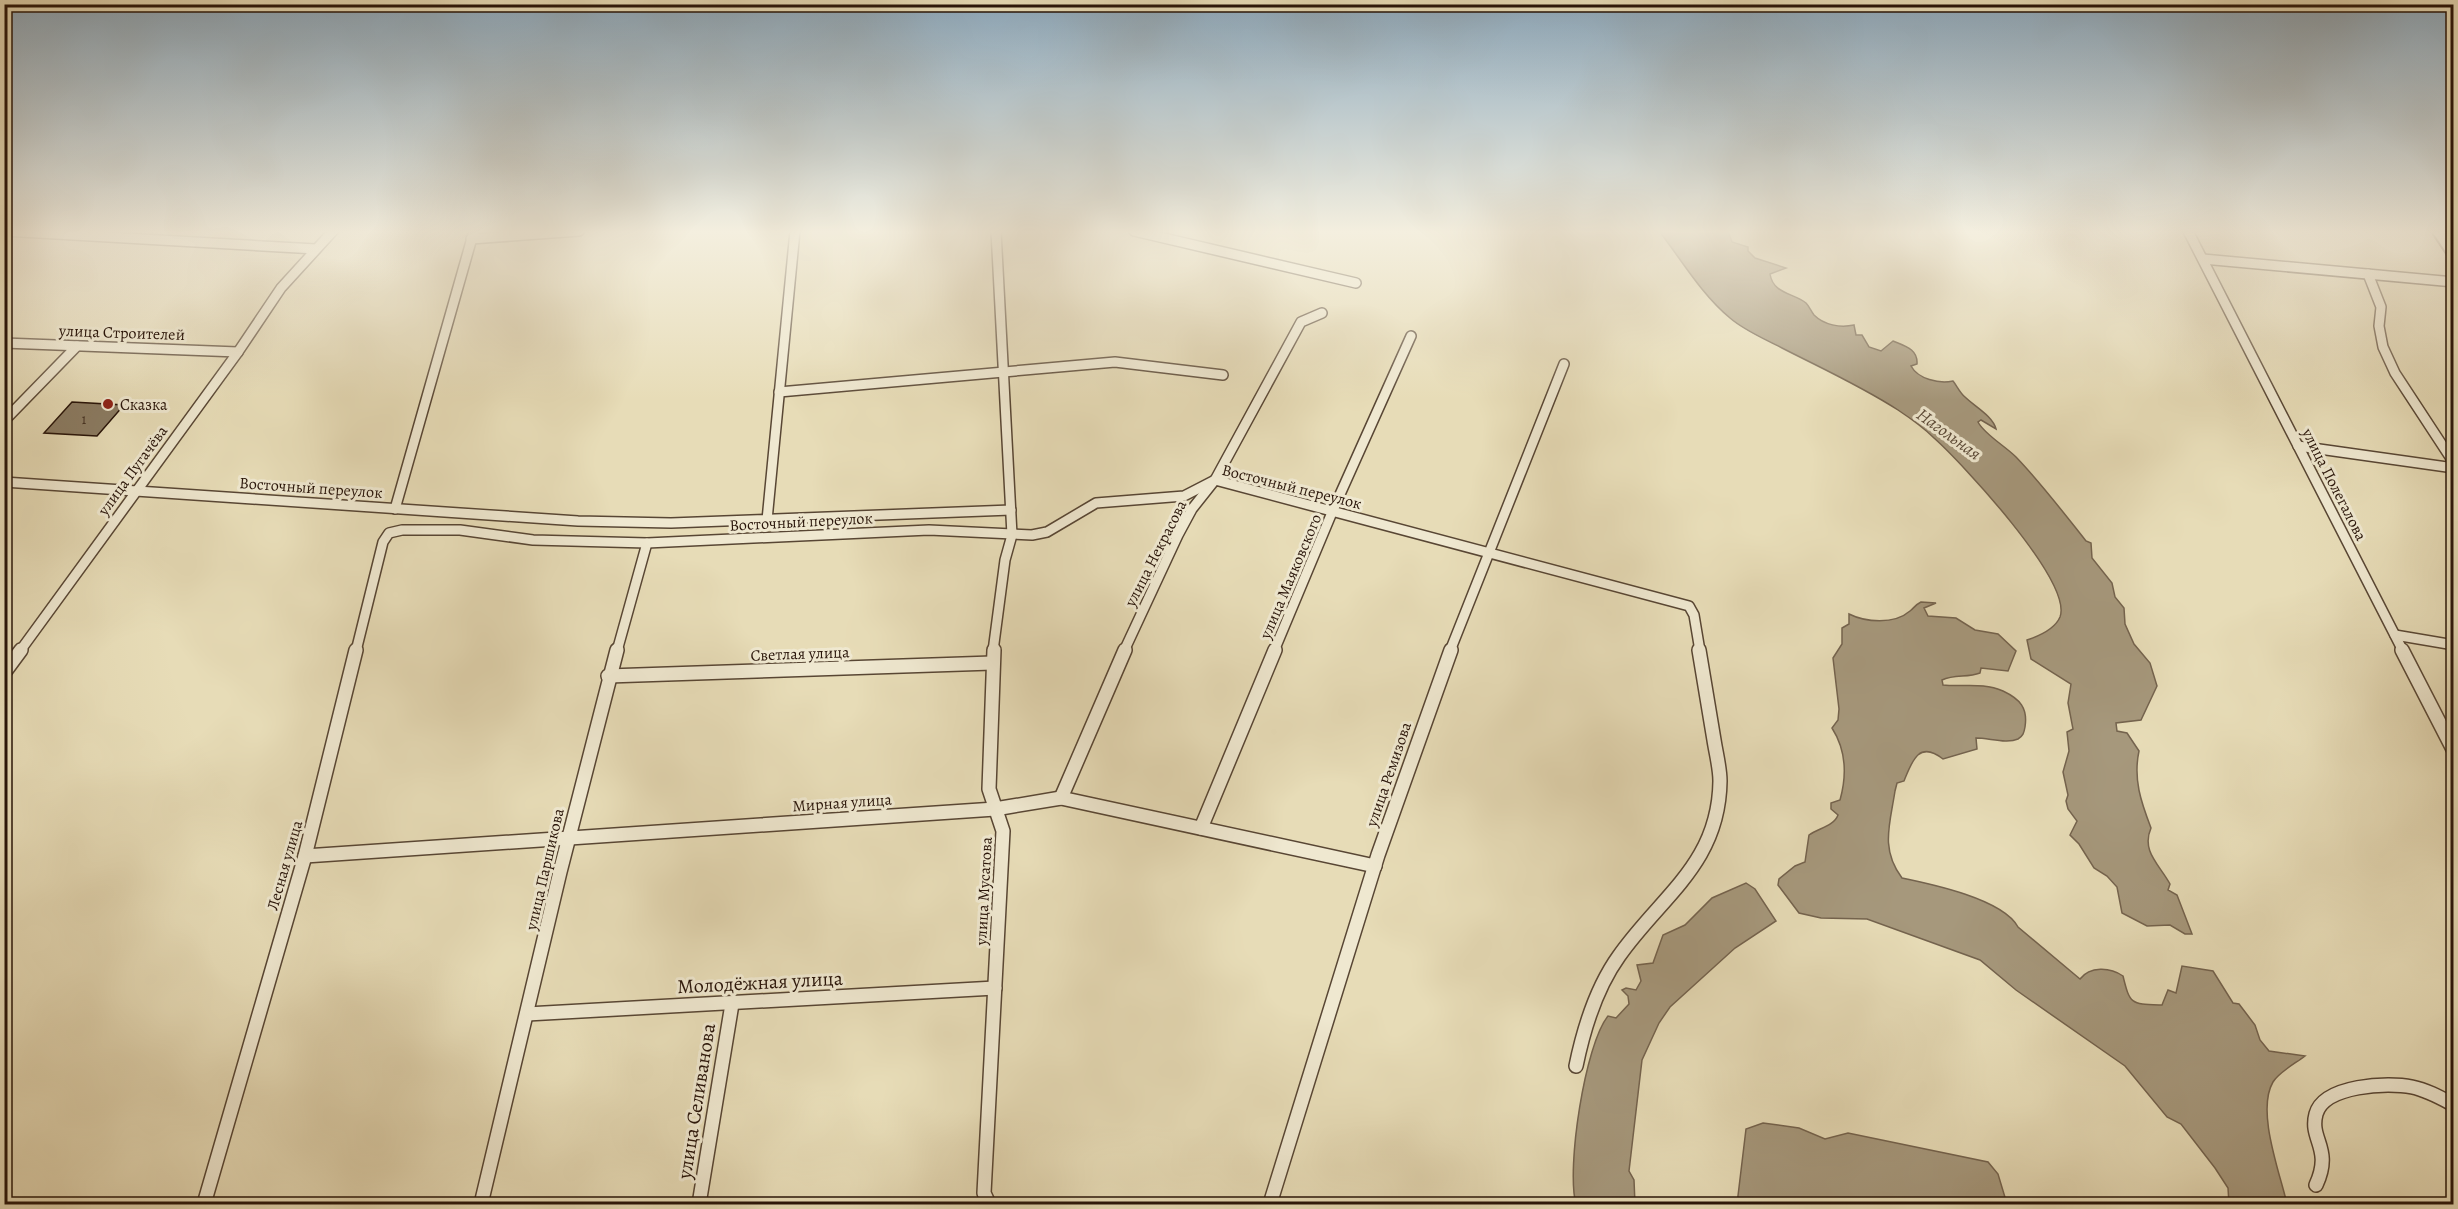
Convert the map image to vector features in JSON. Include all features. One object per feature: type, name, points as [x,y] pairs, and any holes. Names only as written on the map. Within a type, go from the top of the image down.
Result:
[{"type":"street","name":"улица Пугачёва","points":[[4,673],[238,352],[282,287]]},
{"type":"street","points":[[394,509],[457,287]]},
{"type":"street","points":[[767,520],[789,287]]},
{"type":"street","name":"улица Мусатова","points":[[989,1204],[984,1193],[1003,831],[989,789],[992,663],[1005,560],[1012,535],[999,287]]},
{"type":"street","name":"улица Полегалова","points":[[2217,287],[2454,751]]},
{"type":"street","points":[[2373,287],[2381,307],[2379,326],[2383,348],[2395,373],[2454,463]]},
{"type":"street","name":"улица Некрасова","points":[[1061,798],[1133,630],[1178,535],[1192,509],[1215,480],[1301,322],[1322,313]]},
{"type":"street","name":"улица Маяковского","points":[[1201,828],[1333,510],[1411,336]]},
{"type":"street","name":"улица Строителей","points":[[4,343],[238,352]]},
{"type":"street","points":[[4,421],[77,346]]},
{"type":"street","points":[[779,392],[1115,362],[1223,375]]},
{"type":"street","name":"улица Ремизова","points":[[1270,1204],[1417,739],[1564,364]]},
{"type":"street","points":[[2298,446],[2454,468]]},
{"type":"street","name":"Восточный переулок","points":[[389,533],[402,530],[460,530],[533,540],[647,543],[928,530],[1012,535],[1047,532],[1080,509],[1095,503],[1184,496],[1215,480],[1333,510],[1489,555],[1689,606],[1694,615],[1720,780],[1718,802],[1695,865],[1628,944],[1605,981],[1590,1014],[1576,1066]]},
{"type":"street","name":"Восточный переулок","points":[[4,482],[578,521],[670,523],[1011,510]]},
{"type":"street","name":"Лесная улица","points":[[204,1204],[304,856],[383,542],[389,533]]},
{"type":"street","name":"улица Паршикова","points":[[481,1204],[608,676],[647,543]]},
{"type":"street","points":[[2395,635],[2454,645]]},
{"type":"street","name":"Светлая улица","points":[[608,676],[992,663]]},
{"type":"street","name":"Мирная улица","points":[[304,856],[568,836],[995,809],[1061,798],[1375,866]]},
{"type":"street","name":"Молодёжная улица","points":[[526,1014],[995,988]]},
{"type":"street","name":"улица Селиванова","points":[[699,1204],[732,1004]]},
{"type":"street","points":[[2316,1185],[2326,1156],[2316,1115],[2319,1105],[2332,1095],[2353,1089],[2409,1086],[2434,1094],[2454,1105]]},
{"type":"water","name":"Нагольная","points":[[1701,287],[1777,287],[1806,303],[1814,315],[1822,321],[1832,325],[1854,325],[1856,335],[1862,335],[1869,347],[1881,351],[1893,341],[1910,349],[1917,359],[1917,364],[1911,366],[1914,370],[1929,380],[1953,381],[1963,395],[1991,420],[1996,429],[1981,420],[1978,422],[1981,426],[2016,457],[2086,541],[2091,543],[2092,558],[2112,583],[2115,597],[2124,608],[2125,624],[2134,644],[2150,663],[2157,686],[2141,720],[2116,723],[2117,731],[2127,733],[2139,751],[2138,781],[2141,800],[2151,828],[2148,836],[2150,851],[2170,884],[2168,890],[2177,895],[2192,934],[2185,934],[2170,925],[2147,926],[2122,913],[2117,887],[2107,876],[2094,868],[2079,844],[2070,835],[2077,821],[2068,809],[2066,801],[2068,795],[2063,772],[2069,751],[2067,732],[2073,729],[2068,703],[2071,684],[2031,659],[2027,640],[2046,632],[2058,621],[2060,617],[2059,600],[2050,578],[2012,523],[1948,451],[1912,420],[1870,393],[1742,327],[1720,309]]},
{"type":"water","points":[[1921,602],[1936,603],[1924,608],[1928,616],[1956,618],[1975,630],[1998,634],[2016,651],[2008,671],[1981,668],[1980,673],[1942,680],[1943,685],[1996,688],[2018,701],[2024,709],[2026,720],[2024,733],[2018,739],[2003,741],[1976,738],[1977,749],[1943,759],[1928,752],[1918,755],[1910,766],[1904,781],[1897,783],[1895,791],[1888,836],[1895,867],[1902,878],[1965,894],[1998,908],[2080,979],[2089,972],[2100,969],[2118,973],[2123,976],[2130,998],[2138,1003],[2162,1005],[2168,990],[2176,993],[2182,966],[2213,971],[2233,1003],[2239,1004],[2255,1025],[2260,1040],[2269,1051],[2305,1056],[2276,1078],[2268,1094],[2268,1125],[2287,1204],[2229,1204],[2228,1188],[2215,1168],[2181,1124],[2167,1117],[2125,1066],[2016,990],[1980,960],[1867,919],[1821,918],[1799,913],[1778,885],[1779,879],[1795,866],[1805,862],[1809,835],[1830,824],[1838,815],[1831,809],[1831,803],[1840,800],[1844,781],[1844,763],[1837,736],[1832,728],[1838,720],[1839,709],[1833,658],[1842,644],[1842,628],[1849,624],[1849,614],[1863,619],[1888,620],[1903,615]]},
{"type":"water","points":[[1746,883],[1755,889],[1776,921],[1735,948],[1670,1007],[1659,1023],[1642,1060],[1629,1171],[1634,1180],[1635,1204],[1576,1204],[1574,1164],[1580,1107],[1592,1052],[1600,1031],[1608,1016],[1616,1018],[1629,1004],[1628,996],[1622,990],[1626,988],[1636,990],[1641,981],[1637,965],[1653,963],[1663,935],[1685,925],[1712,898]]},
{"type":"water","points":[[1763,1123],[1799,1128],[1825,1139],[1848,1133],[1988,1162],[1998,1174],[2007,1204],[1737,1204],[1746,1129]]},
{"type":"building","name":"Сказка","points":[[72,402],[124,405],[97,436],[44,433]]},
{"type":"place","name":"Сказка","points":[[108,404]]}]
